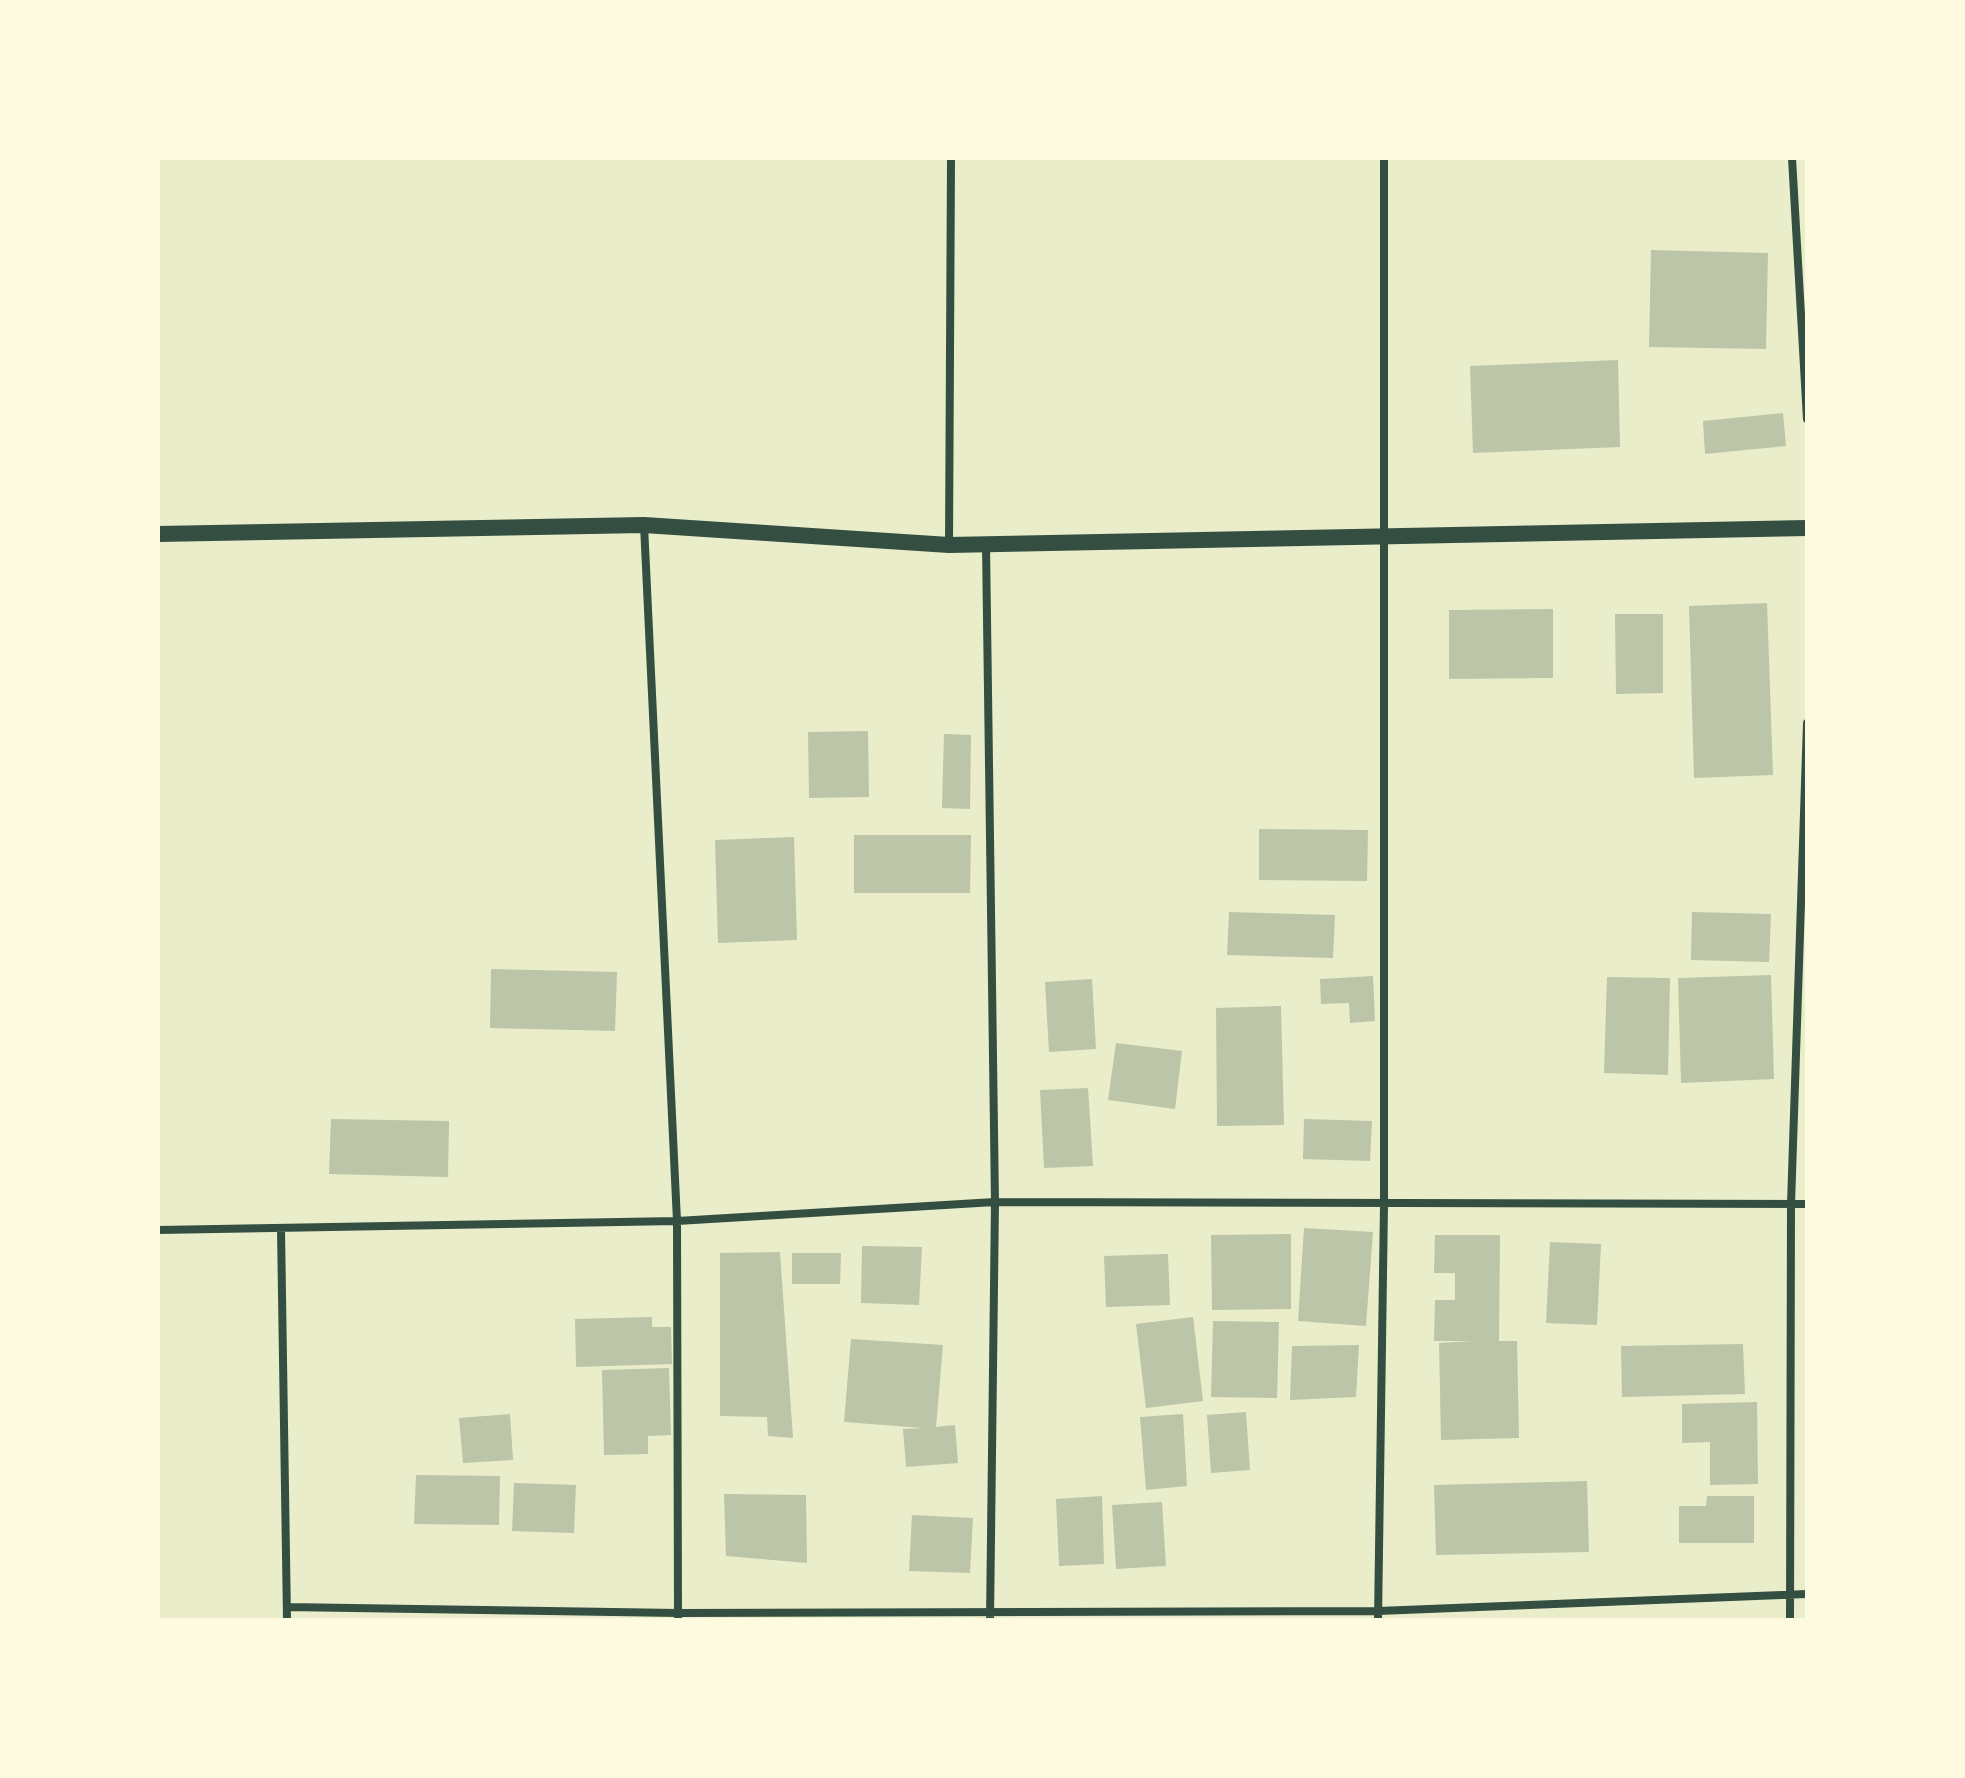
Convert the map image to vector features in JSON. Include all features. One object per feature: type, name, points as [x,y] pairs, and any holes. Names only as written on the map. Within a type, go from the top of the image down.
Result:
[{"type":"main road","points":[[158,534],[644,525],[949,545],[1807,528]]},
{"type":"street","points":[[949,545],[951,158]]},
{"type":"street","points":[[1378,1615],[1384,1205],[1384,158]]},
{"type":"street","points":[[1792,158],[1807,419]]},
{"type":"street","points":[[644,525],[677,1221],[678,1617]]},
{"type":"street","points":[[986,544],[995,1202],[990,1615]]},
{"type":"street","points":[[1790,1620],[1791,1204],[1807,723]]},
{"type":"street","points":[[158,1230],[677,1221],[995,1202],[1807,1204]]},
{"type":"street","points":[[281,1229],[287,1620]]},
{"type":"street","points":[[287,1607],[678,1617],[1378,1615],[1807,1594]]},
{"type":"building","points":[[1651,250],[1768,253],[1766,349],[1649,347]]},
{"type":"building","points":[[1618,360],[1620,447],[1473,453],[1470,366]]},
{"type":"building","points":[[1783,413],[1786,446],[1705,454],[1703,421]]},
{"type":"building","points":[[1767,603],[1773,775],[1694,778],[1689,606]]},
{"type":"building","points":[[1553,609],[1553,678],[1449,679],[1449,610]]},
{"type":"building","points":[[1615,614],[1663,614],[1663,693],[1616,694]]},
{"type":"building","points":[[868,731],[869,797],[809,798],[808,732]]},
{"type":"building","points":[[944,734],[971,735],[970,809],[942,808]]},
{"type":"building","points":[[1259,829],[1368,830],[1367,881],[1259,880]]},
{"type":"building","points":[[854,835],[971,835],[970,893],[854,893]]},
{"type":"building","points":[[794,837],[797,940],[718,943],[715,840]]},
{"type":"building","points":[[1229,912],[1335,915],[1333,958],[1227,955]]},
{"type":"building","points":[[1692,912],[1771,914],[1769,962],[1691,960]]},
{"type":"building","points":[[491,969],[617,972],[615,1031],[490,1028]]},
{"type":"building","points":[[1771,975],[1774,1079],[1681,1083],[1678,978]]},
{"type":"building","points":[[1373,976],[1375,1021],[1350,1023],[1349,1003],[1321,1004],[1320,979]]},
{"type":"building","points":[[1607,977],[1670,978],[1668,1075],[1604,1073]]},
{"type":"building","points":[[1092,979],[1096,1049],[1049,1052],[1045,982]]},
{"type":"building","points":[[1281,1006],[1284,1125],[1217,1126],[1216,1008]]},
{"type":"building","points":[[1116,1043],[1182,1051],[1175,1109],[1108,1100]]},
{"type":"building","points":[[1088,1088],[1093,1166],[1044,1168],[1040,1090]]},
{"type":"building","points":[[331,1119],[449,1121],[448,1177],[329,1174]]},
{"type":"building","points":[[1304,1119],[1372,1121],[1370,1161],[1303,1159]]},
{"type":"building","points":[[1304,1228],[1373,1232],[1366,1326],[1298,1321]]},
{"type":"building","points":[[1291,1234],[1291,1309],[1212,1310],[1211,1235]]},
{"type":"building","points":[[1435,1235],[1500,1235],[1499,1341],[1517,1341],[1519,1438],[1441,1440],[1439,1343],[1474,1341],[1434,1341],[1435,1300],[1455,1300],[1455,1273],[1434,1273]]},
{"type":"building","points":[[1550,1242],[1601,1244],[1597,1325],[1546,1323]]},
{"type":"building","points":[[862,1246],[922,1247],[919,1305],[861,1303]]},
{"type":"building","points":[[780,1252],[793,1438],[768,1436],[767,1417],[720,1416],[720,1253]]},
{"type":"building","points":[[792,1253],[841,1253],[840,1284],[792,1284]]},
{"type":"building","points":[[1168,1254],[1170,1305],[1106,1307],[1104,1256]]},
{"type":"building","points":[[652,1317],[652,1327],[671,1327],[672,1364],[576,1367],[575,1319]]},
{"type":"building","points":[[1193,1317],[1203,1401],[1146,1408],[1136,1324]]},
{"type":"building","points":[[1213,1321],[1279,1322],[1277,1398],[1211,1397]]},
{"type":"building","points":[[851,1339],[943,1345],[936,1427],[955,1425],[958,1463],[906,1467],[903,1429],[923,1428],[844,1422]]},
{"type":"building","points":[[1743,1344],[1745,1394],[1622,1397],[1621,1346]]},
{"type":"building","points":[[1359,1345],[1356,1397],[1290,1400],[1292,1346]]},
{"type":"building","points":[[669,1368],[671,1435],[648,1436],[648,1454],[604,1455],[602,1370]]},
{"type":"building","points":[[1757,1402],[1758,1484],[1710,1485],[1710,1442],[1682,1443],[1682,1404]]},
{"type":"building","points":[[1246,1412],[1250,1470],[1211,1473],[1207,1415]]},
{"type":"building","points":[[510,1414],[513,1460],[463,1463],[459,1418]]},
{"type":"building","points":[[1183,1414],[1187,1486],[1146,1490],[1140,1417]]},
{"type":"building","points":[[416,1475],[500,1476],[499,1525],[414,1524]]},
{"type":"building","points":[[1587,1481],[1589,1552],[1436,1555],[1434,1485]]},
{"type":"building","points":[[514,1483],[576,1485],[574,1533],[512,1531]]},
{"type":"building","points":[[724,1494],[806,1495],[807,1563],[726,1556]]},
{"type":"building","points":[[1102,1496],[1104,1564],[1059,1566],[1056,1499]]},
{"type":"building","points":[[1707,1496],[1754,1496],[1754,1543],[1679,1543],[1679,1506],[1706,1506]]},
{"type":"building","points":[[1162,1502],[1166,1566],[1116,1569],[1112,1505]]},
{"type":"building","points":[[912,1515],[973,1518],[970,1573],[909,1571]]}]
